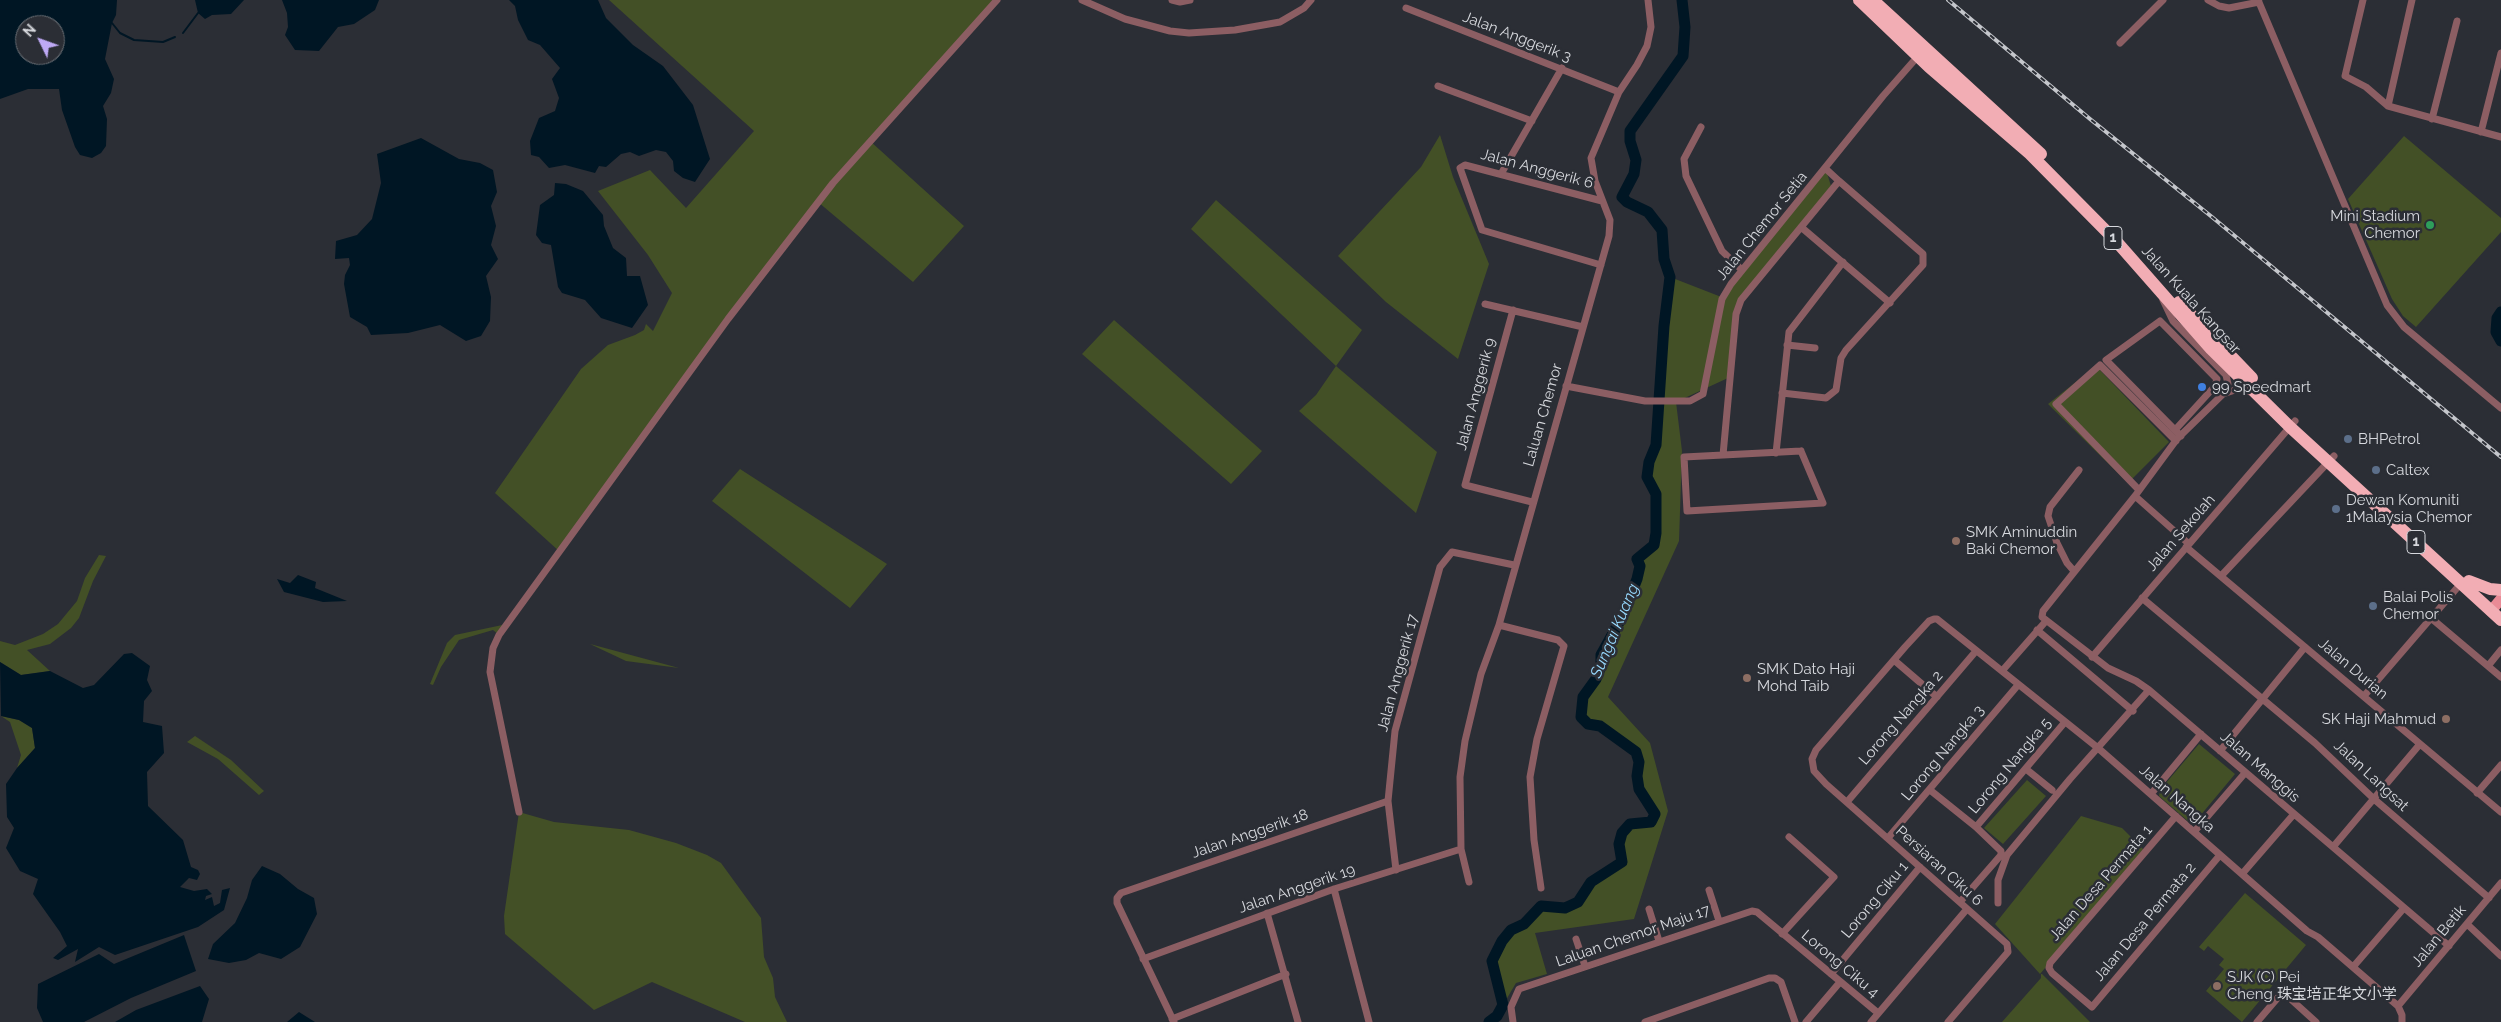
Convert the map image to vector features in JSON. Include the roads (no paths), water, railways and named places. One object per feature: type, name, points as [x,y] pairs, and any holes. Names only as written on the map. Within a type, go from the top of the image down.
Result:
[{"type":"highway","name":"Jalan Kuala Kangsar","points":[[1859,0],[2026,139],[2095,208],[2193,318],[2293,424]]},
{"type":"highway","name":"Jalan Kuala Kangsar","points":[[1874,0],[1921,53],[2030,154],[2116,241],[2211,349],[2261,397],[2498,610]]},
{"type":"highway","points":[[2465,581],[2490,589],[2501,590]]},
{"type":"street","points":[[519,812],[490,672],[493,648],[499,635],[728,319],[833,183],[997,0]]},
{"type":"street","points":[[1082,0],[1125,19],[1170,31],[1188,33],[1268,25],[1292,16],[1311,0]]},
{"type":"street","points":[[1172,0],[1180,2],[1190,0]]},
{"type":"street","name":"Laluan Chemor","points":[[1469,882],[1461,849],[1460,776],[1465,742],[1481,674],[1499,625],[1514,565],[1609,236],[1610,220],[1591,168],[1591,158],[1595,144],[1619,92],[1637,66],[1647,46],[1651,26],[1648,0]]},
{"type":"street","points":[[2120,43],[2163,0]]},
{"type":"street","points":[[2208,0],[2219,6],[2229,8],[2259,1],[2387,305],[2404,327],[2501,408]]},
{"type":"street","points":[[2363,0],[2345,76],[2366,87],[2388,106],[2501,137]]},
{"type":"street","points":[[2388,106],[2412,0]]},
{"type":"street","name":"Jalan Anggerik 3","points":[[1406,8],[1619,92]]},
{"type":"street","points":[[2432,119],[2457,22]]},
{"type":"street","name":"Jalan Chemor Setia","points":[[1566,386],[1645,401],[1690,401],[1704,394],[1722,299],[1742,270],[1826,169],[1870,112],[1921,53]]},
{"type":"street","points":[[2481,132],[2501,53]]},
{"type":"street","points":[[1501,174],[1562,68]]},
{"type":"street","points":[[1438,86],[1532,121]]},
{"type":"street","points":[[1701,127],[1684,159],[1686,176],[1722,251],[1742,270]]},
{"type":"street","name":"Jalan Anggerik 6","points":[[1601,264],[1482,230],[1460,168],[1465,165],[1602,201]]},
{"type":"street","points":[[1782,393],[1826,398],[1836,390],[1841,358],[1923,265],[1923,254],[1826,169]]},
{"type":"street","points":[[1723,456],[1736,314],[1741,300],[1839,181]]},
{"type":"street","points":[[1801,227],[1890,302]]},
{"type":"street","points":[[1776,453],[1789,332],[1794,323],[1843,262]]},
{"type":"street","points":[[2002,671],[2037,630],[2044,619],[2043,611],[2137,493],[2178,438],[2223,394],[2228,384],[2226,375],[2173,321],[2159,292]]},
{"type":"street","points":[[1485,304],[1583,326]]},
{"type":"street","name":"Jalan Anggerik 9","points":[[1513,310],[1465,485],[1532,502]]},
{"type":"street","points":[[2175,430],[2215,386],[2217,379],[2160,321],[2106,360],[2175,430],[2178,438]]},
{"type":"street","points":[[1787,345],[1815,348]]},
{"type":"street","name":"Jalan Durian","points":[[2178,438],[2100,365],[2056,404],[2137,493],[2221,576],[2501,812]]},
{"type":"street","points":[[2215,386],[2223,394]]},
{"type":"street","points":[[2223,394],[2238,389],[2261,397]]},
{"type":"street","name":"Jalan Sekolah","points":[[2092,657],[2293,424]]},
{"type":"street","points":[[1801,451],[1823,503],[1687,511],[1684,457],[1723,456],[1801,451]]},
{"type":"street","points":[[2221,576],[2331,459]]},
{"type":"street","points":[[2074,571],[2066,563],[2048,516],[2050,507],[2079,470]]},
{"type":"street","name":"Jalan Anggerik 17","points":[[1396,870],[1388,801],[1392,752],[1400,709],[1440,567],[1452,552],[1514,565]]},
{"type":"street","points":[[2364,696],[2465,581]]},
{"type":"street","name":"Jalan Langsat","points":[[2142,598],[2315,743],[2374,799],[2489,898]]},
{"type":"street","points":[[2431,618],[2501,677]]},
{"type":"street","name":"Jalan Nangka","points":[[1934,619],[1937,619],[2098,748],[2307,931],[2318,937],[2398,1006]]},
{"type":"street","name":"Persiaran Ciku 6","points":[[1934,619],[1929,621],[1894,660],[1816,750],[1812,759],[1814,771],[2007,944],[2008,952],[1948,1022]]},
{"type":"street","name":"Jalan Manggis","points":[[2044,619],[2108,668],[2150,690],[2449,946]]},
{"type":"street","points":[[1499,625],[1558,640],[1564,646],[1537,739],[1530,778],[1534,840],[1541,888]]},
{"type":"street","points":[[2037,630],[2133,711]]},
{"type":"street","points":[[2220,751],[2305,647]]},
{"type":"street","points":[[2488,666],[2501,650]]},
{"type":"street","name":"Lorong Nangka 2","points":[[1847,802],[1976,651]]},
{"type":"street","points":[[1894,660],[1937,697]]},
{"type":"street","name":"Lorong Nangka 3","points":[[1888,838],[2018,685]]},
{"type":"street","points":[[1998,903],[1998,880],[2007,855],[2070,779],[2150,690]]},
{"type":"street","name":"Lorong Nangka 5","points":[[1976,827],[2065,722]]},
{"type":"street","points":[[2151,794],[2200,734]]},
{"type":"street","points":[[2333,847],[2420,744]]},
{"type":"street","points":[[2477,792],[2501,765]]},
{"type":"street","points":[[2026,769],[2052,790]]},
{"type":"street","points":[[2194,832],[2245,772]]},
{"type":"street","points":[[1930,790],[1976,827],[2001,851],[2001,855],[1960,902]]},
{"type":"street","name":"Jalan Anggerik 18","points":[[1143,959],[1117,903],[1117,898],[1121,893],[1388,801]]},
{"type":"street","points":[[2242,874],[2294,814]]},
{"type":"street","name":"Jalan Desa Permata 1","points":[[2092,1006],[2049,968],[2050,963],[2176,816]]},
{"type":"street","name":"Lorong Ciku 4","points":[[1789,837],[1834,877],[1782,934],[1878,1014]]},
{"type":"street","name":"Jalan Anggerik 19","points":[[1143,959],[1334,889],[1461,849]]},
{"type":"street","name":"Jalan Desa Permata 2","points":[[2092,1006],[2220,855]]},
{"type":"street","name":"Lorong Ciku 1","points":[[1831,974],[1920,867]]},
{"type":"street","name":"Jalan Betik","points":[[2398,1006],[2501,884]]},
{"type":"street","points":[[1334,889],[1369,1022]]},
{"type":"street","points":[[1709,890],[1719,921]]},
{"type":"street","points":[[2353,967],[2404,908]]},
{"type":"street","points":[[1649,909],[1659,941]]},
{"type":"street","points":[[1871,1022],[1968,909]]},
{"type":"street","name":"Laluan Chemor Maju 17","points":[[1514,1022],[1510,1007],[1518,989],[1752,910],[1757,912],[1782,934]]},
{"type":"street","points":[[1268,913],[1298,1022]]},
{"type":"street","points":[[2467,924],[2501,956]]},
{"type":"street","points":[[1576,939],[1585,966]]},
{"type":"street","points":[[1143,959],[1173,1020],[1286,974]]},
{"type":"street","points":[[1647,1022],[1769,978],[1775,978],[1781,982],[1795,1022]]},
{"type":"street","points":[[1806,1022],[1840,982]]},
{"type":"street","points":[[2257,1022],[2281,994],[2284,993],[2316,1022]]},
{"type":"street","points":[[2398,1006],[2402,1015],[2402,1022]]},
{"type":"water","points":[[0,0],[117,0],[116,15],[112,23],[105,59],[114,79],[111,93],[103,106],[107,119],[106,146],[101,153],[92,158],[80,155],[75,147],[62,110],[59,89],[28,89],[0,99]]},
{"type":"water","points":[[195,0],[244,0],[231,14],[212,15],[205,19],[198,13]]},
{"type":"water","points":[[282,0],[379,0],[375,10],[354,24],[338,27],[319,51],[295,50],[285,35],[288,27],[287,13]]},
{"type":"water","points":[[509,0],[598,0],[606,18],[633,45],[663,66],[693,105],[710,159],[695,182],[683,178],[674,171],[673,161],[666,152],[656,150],[639,156],[630,152],[621,154],[606,167],[599,166],[595,173],[565,165],[549,168],[539,157],[531,155],[530,141],[539,118],[555,111],[559,98],[552,79],[560,68],[540,45],[528,40],[518,20],[515,6]]},
{"type":"water","points":[[421,138],[459,159],[480,163],[493,170],[497,192],[491,206],[496,226],[491,245],[498,259],[486,276],[491,297],[490,321],[481,336],[466,341],[440,325],[408,333],[371,335],[367,327],[350,317],[344,284],[345,275],[350,265],[349,258],[335,259],[336,241],[357,235],[372,219],[381,183],[377,154]]},
{"type":"water","points":[[555,183],[566,184],[583,191],[603,215],[604,226],[613,248],[626,258],[627,276],[640,276],[648,305],[632,328],[601,318],[585,300],[562,293],[558,287],[551,245],[542,243],[536,235],[540,205],[554,195]]},
{"type":"water","points":[[298,575],[316,582],[315,588],[347,601],[323,602],[284,592],[277,579],[290,583]]},
{"type":"water","points":[[132,653],[150,666],[147,680],[152,691],[144,701],[143,722],[162,726],[164,753],[147,772],[148,806],[183,840],[191,867],[198,870],[200,874],[197,880],[189,878],[180,887],[194,891],[207,889],[212,894],[206,896],[205,900],[212,897],[214,906],[220,903],[222,890],[230,888],[224,910],[198,927],[115,955],[99,947],[75,962],[78,949],[58,960],[53,958],[67,946],[60,932],[33,894],[38,879],[20,871],[6,848],[14,828],[7,817],[6,784],[35,748],[32,728],[19,720],[1,716],[0,662],[21,675],[50,671],[83,688],[94,685],[124,654]]},
{"type":"water","points":[[262,866],[280,874],[298,889],[314,898],[317,914],[300,947],[281,959],[259,953],[246,960],[229,963],[208,959],[213,944],[235,923],[247,898],[252,880]]},
{"type":"water","points":[[184,935],[196,971],[131,998],[84,1022],[43,1022],[37,1008],[38,984],[99,954],[114,964]]},
{"type":"water","points":[[200,986],[209,999],[202,1022],[115,1022],[136,1010]]},
{"type":"water","points":[[299,1012],[315,1022],[287,1022]]},
{"type":"waterway","name":"Sungai Kuang","points":[[1489,1022],[1497,1016],[1503,1005],[1492,961],[1502,941],[1511,930],[1524,924],[1541,906],[1565,908],[1578,902],[1591,882],[1622,862],[1619,844],[1622,833],[1630,824],[1651,822],[1655,814],[1639,789],[1637,776],[1639,762],[1636,752],[1600,726],[1588,724],[1581,717],[1583,697],[1596,679],[1601,666],[1601,655],[1622,617],[1637,579],[1640,566],[1637,559],[1654,545],[1656,533],[1656,494],[1647,477],[1649,462],[1656,445],[1664,326],[1670,277],[1664,259],[1662,230],[1648,212],[1627,202],[1622,197],[1634,174],[1636,160],[1630,141],[1630,131],[1683,56],[1685,27],[1682,0]]},
{"type":"waterway","points":[[183,33],[198,13]]},
{"type":"waterway","points":[[112,23],[120,33],[134,40],[163,42],[175,37]]},
{"type":"waterway","points":[[2501,312],[2497,318],[2496,332],[2501,341]]},
{"type":"railway","points":[[1948,0],[2501,457]]},
{"type":"place","name":"Mini Stadium Chemor","points":[[2430,225]]},
{"type":"place","name":"99 Speedmart","points":[[2202,387]]},
{"type":"place","name":"BHPetrol","points":[[2348,439]]},
{"type":"place","name":"Caltex","points":[[2376,470]]},
{"type":"place","name":"Dewan Komuniti 1Malaysia Chemor","points":[[2336,509]]},
{"type":"place","name":"SMK Aminuddin Baki Chemor","points":[[1956,541]]},
{"type":"place","name":"Balai Polis Chemor","points":[[2373,606]]},
{"type":"place","name":"SMK Dato Haji Mohd Taib","points":[[1747,678]]},
{"type":"place","name":"SK Haji Mahmud","points":[[2446,719]]},
{"type":"place","name":"SJK (C) Pei Cheng 珠宝培正华文小学","points":[[2217,986]]}]
